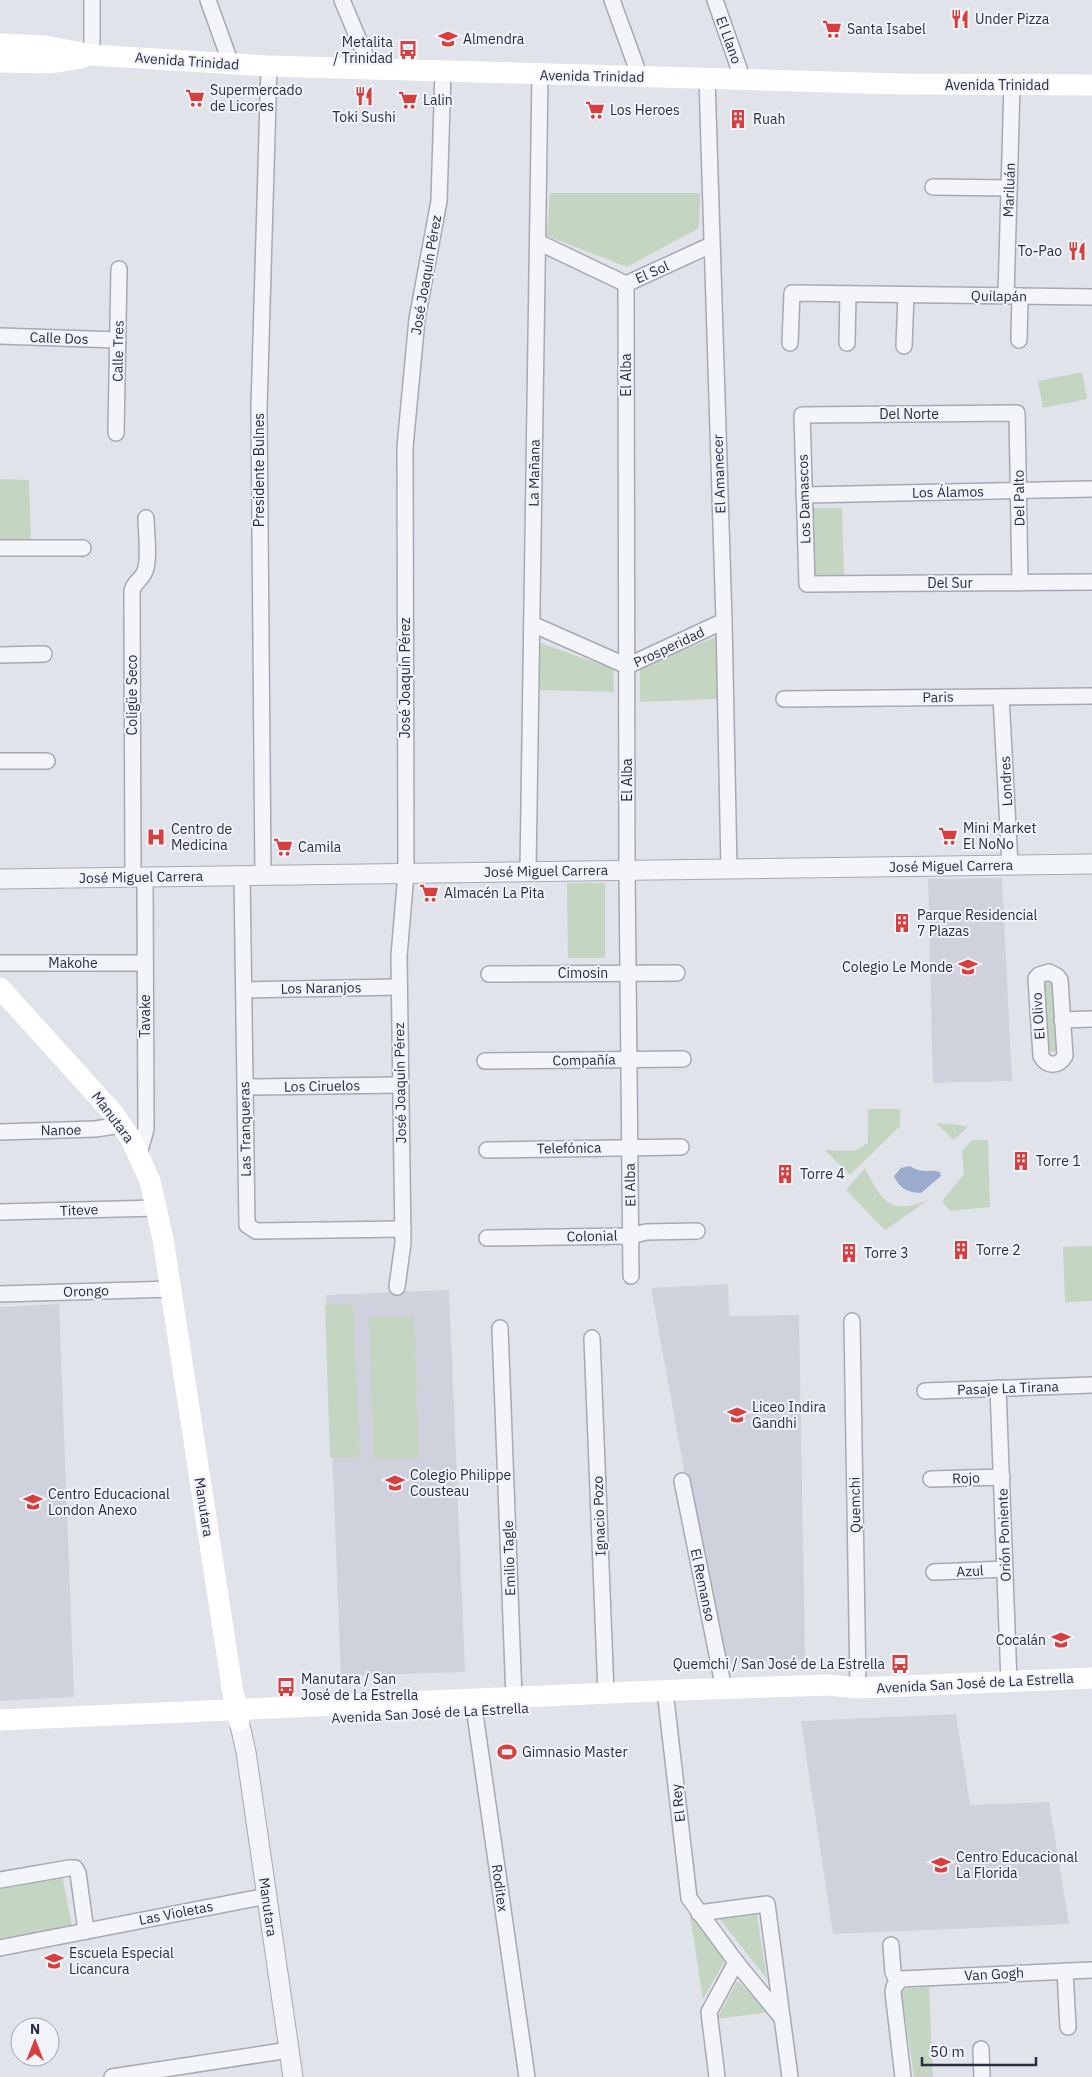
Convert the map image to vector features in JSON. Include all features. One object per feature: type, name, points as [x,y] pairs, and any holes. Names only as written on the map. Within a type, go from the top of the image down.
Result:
[{"type":"main road","name":"Avenida Trinidad","points":[[0,44],[45,46],[92,55],[269,66],[900,84],[1092,84]]},
{"type":"main road","name":"Avenida Trinidad","points":[[0,62],[51,63],[92,55]]},
{"type":"main road","name":"Manutara","points":[[0,988],[122,1125],[140,1154],[150,1181],[172,1289],[238,1716]]},
{"type":"main road","name":"Avenida San José de La Estrella","points":[[474,1705],[514,1698],[606,1694],[665,1697],[724,1689],[828,1685],[858,1688],[1092,1678]]},
{"type":"main road","name":"Avenida San José de La Estrella","points":[[0,1732],[238,1716],[474,1705],[665,1697],[830,1697],[858,1688]]},
{"type":"main road","name":"Avenida San José de La Estrella","points":[[0,1720],[238,1716]]},
{"type":"street","points":[[92,0],[92,55]]},
{"type":"street","points":[[208,0],[231,64]]},
{"type":"street","points":[[342,0],[371,69]]},
{"type":"street","points":[[612,0],[640,77]]},
{"type":"street","name":"El Llano","points":[[714,0],[743,80]]},
{"type":"street","name":"Presidente Bulnes","points":[[263,875],[259,408],[269,66]]},
{"type":"street","name":"José Joaquín Pérez","points":[[398,1287],[402,1257],[400,932],[406,873],[405,447],[416,318],[439,201],[443,72]]},
{"type":"street","name":"La Mañana","points":[[528,871],[540,75]]},
{"type":"street","name":"El Amanecer","points":[[707,79],[724,621],[729,868]]},
{"type":"street","name":"Mariluán","points":[[1012,85],[1009,188],[1013,296],[1019,340]]},
{"type":"street","points":[[933,187],[1009,188]]},
{"type":"street","name":"El Sol","points":[[538,242],[626,284],[711,245]]},
{"type":"street","name":"Calle Tres","points":[[116,433],[119,269]]},
{"type":"street","name":"El Alba","points":[[626,284],[626,870],[631,1276]]},
{"type":"street","name":"Quilapán","points":[[790,343],[792,293],[1092,297]]},
{"type":"street","points":[[847,343],[848,294]]},
{"type":"street","points":[[904,346],[906,295]]},
{"type":"street","name":"Calle Dos","points":[[0,336],[118,340]]},
{"type":"street","name":"Del Norte","points":[[802,415],[1017,413]]},
{"type":"street","name":"Del Palto","points":[[1017,413],[1020,583]]},
{"type":"street","name":"Los Damascos","points":[[802,415],[807,584]]},
{"type":"street","name":"Los Álamos","points":[[804,495],[1092,489]]},
{"type":"street","name":"Coligüe Seco","points":[[139,877],[132,591],[134,584],[143,575],[147,567],[146,518]]},
{"type":"street","points":[[0,548],[83,548]]},
{"type":"street","name":"Del Sur","points":[[807,584],[1092,582]]},
{"type":"street","name":"Prosperidad","points":[[532,624],[626,666],[724,621]]},
{"type":"street","points":[[0,655],[44,654]]},
{"type":"street","name":"Paris","points":[[784,699],[1092,696]]},
{"type":"street","name":"Londres","points":[[1001,697],[1010,865]]},
{"type":"street","points":[[0,761],[47,760]]},
{"type":"street","name":"José Miguel Carrera","points":[[0,879],[1092,864]]},
{"type":"street","name":"Las Tranqueras","points":[[242,875],[246,1219],[250,1228],[256,1231],[402,1229]]},
{"type":"street","name":"Tavake","points":[[139,877],[145,963],[146,1129],[140,1154]]},
{"type":"street","name":"Makohe","points":[[0,963],[145,963]]},
{"type":"street","name":"El Olivo","points":[[1049,972],[1060,980],[1062,1020],[1065,1056],[1059,1063],[1050,1064],[1041,1056],[1036,978],[1039,974],[1049,972]]},
{"type":"street","name":"Cimosin","points":[[488,974],[677,973]]},
{"type":"street","name":"Los Naranjos","points":[[244,990],[399,987]]},
{"type":"street","name":"El Olivo","points":[[1062,1020],[1092,1019]]},
{"type":"street","name":"Compañía","points":[[485,1061],[683,1059]]},
{"type":"street","name":"Los Ciruelos","points":[[245,1087],[400,1085]]},
{"type":"street","name":"Nanoe","points":[[0,1132],[95,1130],[122,1125]]},
{"type":"street","name":"Telefónica","points":[[487,1150],[681,1147]]},
{"type":"street","name":"Titeve","points":[[0,1212],[157,1208]]},
{"type":"street","name":"Colonial","points":[[487,1238],[631,1236],[646,1232],[697,1231]]},
{"type":"street","name":"Orongo","points":[[0,1294],[172,1289]]},
{"type":"street","name":"Quemchi","points":[[852,1322],[858,1688]]},
{"type":"street","name":"Emilio Tagle","points":[[500,1328],[514,1698]]},
{"type":"street","name":"Ignacio Pozo","points":[[592,1338],[606,1694]]},
{"type":"street","name":"Pasaje La Tirana","points":[[925,1391],[1092,1385]]},
{"type":"street","name":"Orión Poniente","points":[[998,1388],[1009,1682]]},
{"type":"street","name":"Rojo","points":[[931,1479],[1002,1477]]},
{"type":"street","name":"El Remanso","points":[[682,1481],[724,1689]]},
{"type":"street","name":"Azul","points":[[934,1572],[1005,1569]]},
{"type":"street","name":"El Rey","points":[[665,1697],[689,1898],[736,1962],[782,2018]]},
{"type":"street","name":"Roditex","points":[[474,1705],[527,2077]]},
{"type":"street","name":"Manutara","points":[[238,1716],[246,1752],[293,2077]]},
{"type":"street","points":[[0,1880],[75,1868],[78,1873],[86,1931]]},
{"type":"street","name":"Las Violetas","points":[[0,1948],[267,1896]]},
{"type":"street","points":[[699,1913],[767,1904],[790,2077]]},
{"type":"street","points":[[891,1945],[893,1972],[897,1982],[893,1992],[903,2077]]},
{"type":"street","points":[[717,2077],[709,2012],[736,1962]]},
{"type":"street","name":"Van Gogh","points":[[897,1982],[905,1978],[1092,1970]]},
{"type":"street","points":[[1065,1971],[1068,2027]]},
{"type":"street","points":[[981,2049],[982,2077]]},
{"type":"street","points":[[112,2077],[289,2050]]},
{"type":"shaded area","name":"Colegio Le Monde","points":[[1002,878],[1012,1081],[933,1083],[928,879]]},
{"type":"shaded area","name":"Liceo Indira Gandhi","points":[[728,1284],[729,1316],[799,1315],[805,1659],[721,1664],[651,1288]]},
{"type":"shaded area","name":"Colegio Philippe Cousteau","points":[[449,1290],[465,1672],[341,1676],[326,1295]]},
{"type":"shaded area","name":"Centro Educacional London Anexo","points":[[59,1304],[74,1697],[0,1701],[0,1307]]},
{"type":"shaded area","name":"Centro Educacional La Florida","points":[[956,1714],[970,1805],[1049,1802],[1069,1924],[833,1934],[801,1721]]},
{"type":"green space","points":[[550,193],[700,193],[699,228],[627,267],[547,236]]},
{"type":"green space","points":[[1082,372],[1087,399],[1043,408],[1038,381]]},
{"type":"green space","points":[[0,479],[29,480],[31,540],[0,543]]},
{"type":"green space","points":[[811,508],[842,508],[844,576],[812,577]]},
{"type":"green space","points":[[718,636],[717,699],[640,702],[640,667]]},
{"type":"green space","points":[[535,641],[613,669],[614,692],[535,690]]},
{"type":"green space","points":[[567,883],[605,883],[605,958],[568,958]]},
{"type":"green space","points":[[1056,979],[1060,1052],[1045,1051],[1041,981]]},
{"type":"green space","points":[[868,1109],[900,1109],[900,1126],[850,1175],[825,1150],[854,1151],[868,1143]]},
{"type":"green space","points":[[936,1123],[968,1126],[954,1140]]},
{"type":"green space","points":[[972,1140],[988,1140],[990,1207],[950,1211],[942,1201],[964,1174],[962,1151]]},
{"type":"green space","points":[[865,1168],[882,1197],[895,1206],[915,1205],[928,1200],[885,1230],[846,1190]]},
{"type":"green space","points":[[1092,1246],[1092,1301],[1065,1302],[1063,1247]]},
{"type":"green space","points":[[353,1304],[360,1457],[330,1458],[325,1305]]},
{"type":"green space","points":[[414,1317],[419,1458],[374,1459],[369,1318]]},
{"type":"green space","points":[[62,1875],[72,1926],[0,1939],[0,1886]]},
{"type":"green space","points":[[689,1909],[728,1955],[703,1999]]},
{"type":"green space","points":[[757,1915],[767,1979],[719,1918]]},
{"type":"green space","points":[[737,1981],[770,2012],[717,2019]]},
{"type":"green space","points":[[929,1987],[933,2077],[914,2077],[901,1989]]},
{"type":"water","points":[[910,1166],[922,1171],[940,1172],[941,1176],[921,1193],[908,1191],[901,1187],[894,1176],[901,1168]]},
{"type":"place","name":"Under Pizza","points":[[960,19]]},
{"type":"place","name":"Santa Isabel","points":[[832,29]]},
{"type":"place","name":"Almendra","points":[[448,39]]},
{"type":"place","name":"Metalita / Trinidad","points":[[408,50]]},
{"type":"place","name":"Toki Sushi","points":[[364,96]]},
{"type":"place","name":"Supermercado de Licores","points":[[195,98]]},
{"type":"place","name":"Lalin","points":[[408,100]]},
{"type":"place","name":"Los Heroes","points":[[595,110]]},
{"type":"place","name":"Ruah","points":[[738,119]]},
{"type":"place","name":"To-Pao","points":[[1077,251]]},
{"type":"place","name":"Mini Market El NoNo","points":[[948,836]]},
{"type":"place","name":"Centro de Medicina","points":[[156,837]]},
{"type":"place","name":"Camila","points":[[283,847]]},
{"type":"place","name":"Almacén La Pita","points":[[429,893]]},
{"type":"place","name":"Parque Residencial 7 Plazas","points":[[902,923]]},
{"type":"place","name":"Colegio Le Monde","points":[[968,967]]},
{"type":"place","name":"Torre 1","points":[[1021,1161]]},
{"type":"place","name":"Torre 4","points":[[785,1174]]},
{"type":"place","name":"Torre 2","points":[[961,1250]]},
{"type":"place","name":"Torre 3","points":[[849,1253]]},
{"type":"place","name":"Liceo Indira Gandhi","points":[[737,1415]]},
{"type":"place","name":"Colegio Philippe Cousteau","points":[[395,1483]]},
{"type":"place","name":"Centro Educacional London Anexo","points":[[33,1502]]},
{"type":"place","name":"Cocalán","points":[[1061,1640]]},
{"type":"place","name":"Quemchi / San José de La Estrella","points":[[900,1664]]},
{"type":"place","name":"Manutara / San José de La Estrella","points":[[286,1687]]},
{"type":"place","name":"Gimnasio Master","points":[[507,1752]]},
{"type":"place","name":"Centro Educacional La Florida","points":[[941,1865]]},
{"type":"place","name":"Escuela Especial Licancura","points":[[54,1961]]}]
